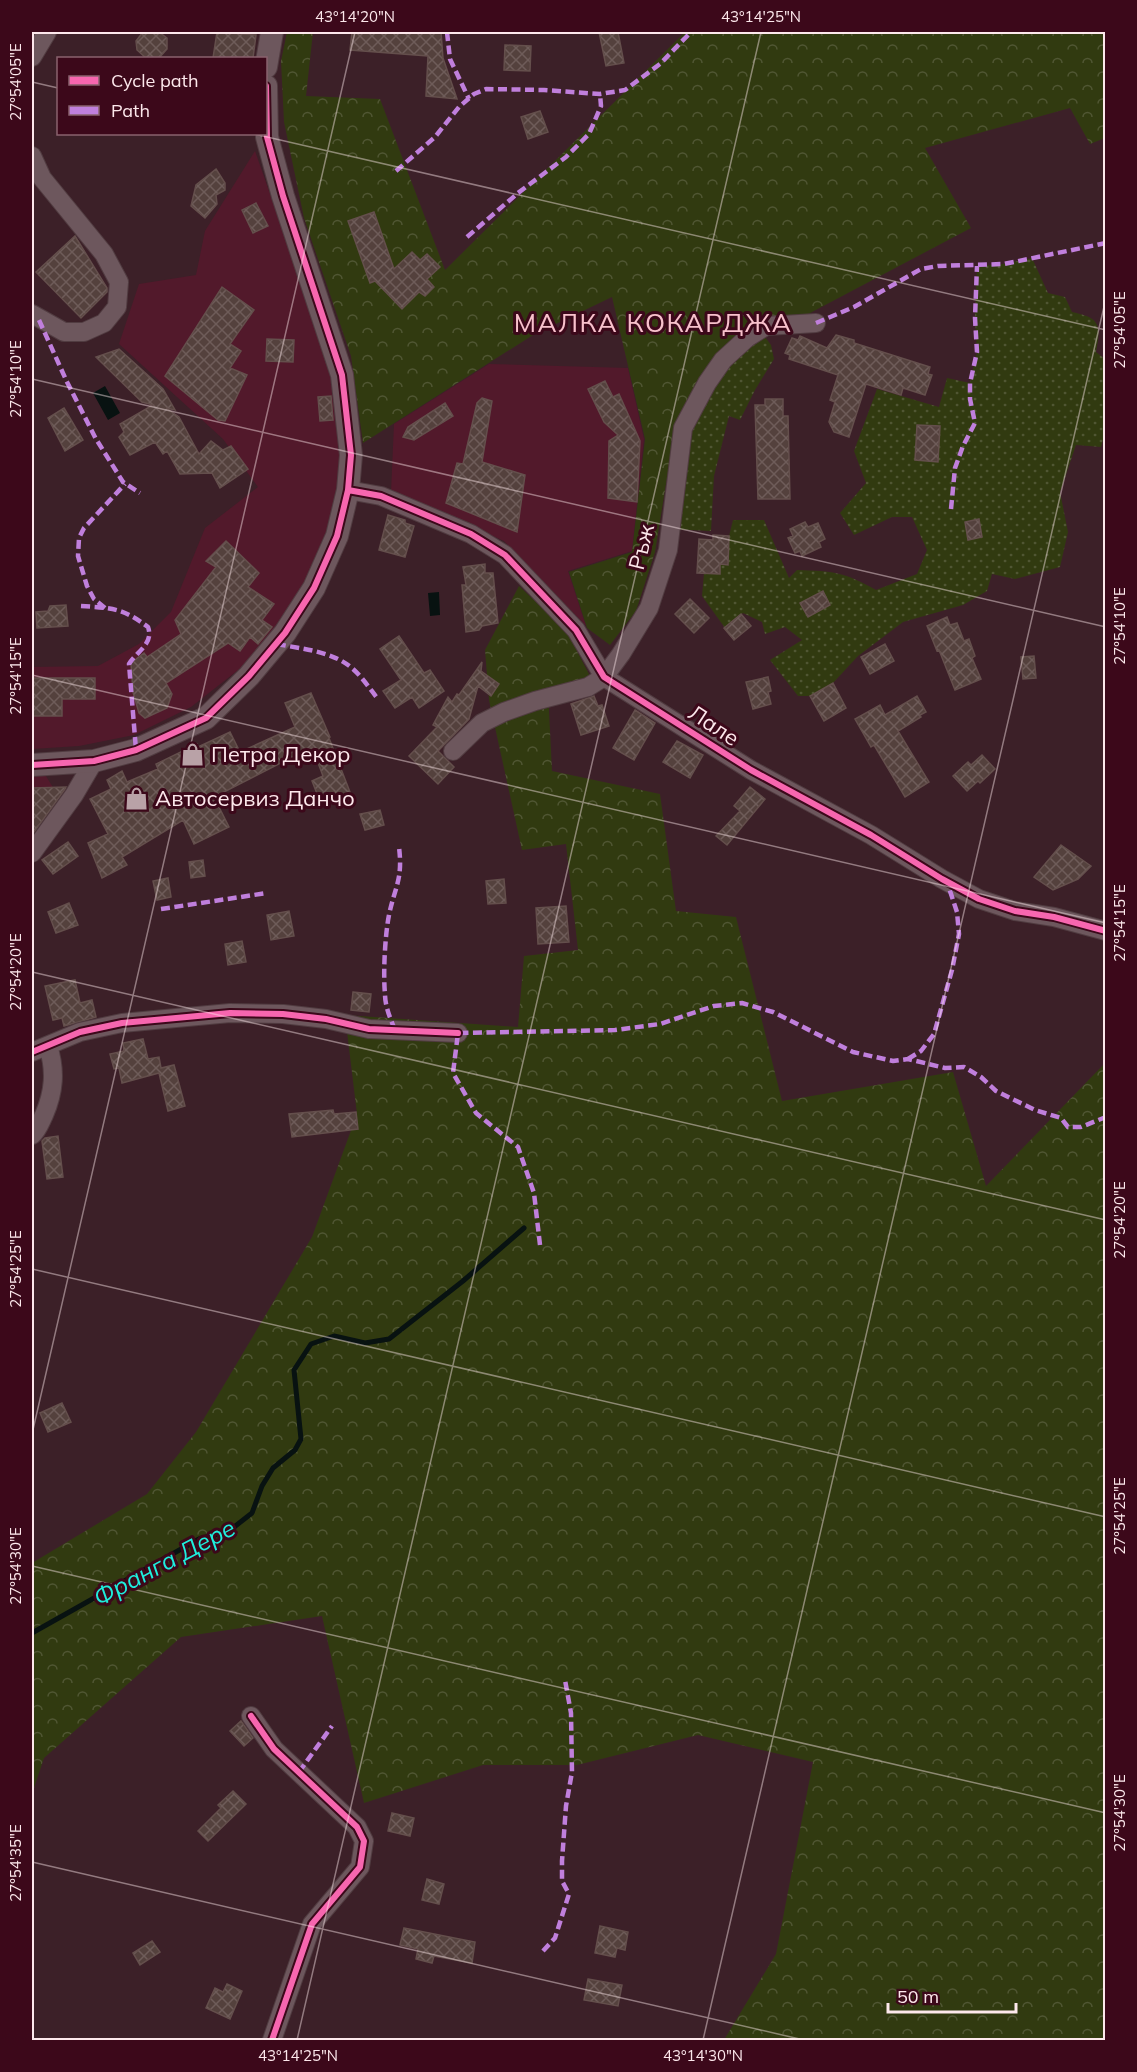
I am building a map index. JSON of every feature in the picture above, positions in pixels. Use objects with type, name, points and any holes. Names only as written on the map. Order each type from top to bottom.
[{"type":"street","points":[[32,57],[47,32]]},
{"type":"street","points":[[267,61],[272,32]]},
{"type":"street","points":[[32,765],[94,761],[136,750],[206,718],[249,676],[285,633],[314,588],[338,536],[348,490],[351,438],[342,375],[283,196],[267,135]]},
{"type":"street","points":[[32,156],[42,178],[104,254],[119,282],[117,307],[104,322],[84,332],[64,332],[32,314]]},
{"type":"street","name":"Ръж","points":[[453,751],[482,723],[504,712],[588,687],[604,677],[649,608],[668,550],[683,428],[707,383],[723,360],[747,338],[766,326],[816,323]]},
{"type":"street","name":"Лале","points":[[348,490],[381,496],[471,534],[505,555],[576,630],[604,677],[751,771],[871,835],[980,899],[1016,911],[1106,931]]},
{"type":"street","points":[[32,852],[74,795],[94,761]]},
{"type":"street","points":[[32,1135],[51,1099],[54,1080],[53,1062],[40,1049],[80,1032],[122,1023],[230,1013],[326,1018],[369,1029],[458,1033]]},
{"type":"street","points":[[251,1716],[274,1749],[357,1827],[364,1841],[360,1867],[312,1924],[272,2040]]},
{"type":"shaded area","points":[[255,151],[313,316],[336,395],[342,453],[337,505],[317,564],[286,614],[242,667],[191,707],[134,735],[79,746],[32,749],[32,667],[98,666],[139,644],[171,612],[205,528],[258,487],[223,439],[119,344],[139,284],[196,275],[205,231]]},
{"type":"shaded area","points":[[489,364],[628,368],[644,439],[632,551],[568,571],[586,626],[504,541],[391,492],[394,424]]},
{"type":"shaded area","points":[[105,386],[120,413],[108,420],[93,393]]},
{"type":"shaded area","points":[[439,592],[440,615],[430,616],[428,593]]},
{"type":"shaded area","points":[[32,772],[44,773],[54,789],[32,821]]},
{"type":"green space","points":[[287,32],[313,32],[306,96],[380,99],[445,270],[685,32],[1105,32],[1105,138],[1090,144],[1070,108],[925,148],[971,228],[795,321],[763,318],[718,353],[675,428],[655,552],[636,611],[610,645],[587,628],[569,572],[632,552],[645,439],[612,297],[533,335],[363,443],[351,356],[304,218],[284,122],[281,61]]},
{"type":"green space","points":[[1032,258],[1048,293],[1065,297],[1072,312],[1089,317],[1097,324],[1096,352],[1105,359],[1105,433],[1101,447],[1076,445],[1060,492],[1068,532],[1060,567],[1015,579],[992,574],[987,591],[963,605],[903,622],[858,656],[833,683],[810,696],[798,696],[770,660],[802,640],[785,627],[765,634],[762,622],[743,613],[725,628],[702,596],[704,573],[719,574],[720,564],[728,564],[729,536],[733,520],[764,520],[789,578],[797,570],[830,572],[855,579],[876,590],[917,574],[927,550],[912,517],[892,517],[854,535],[840,513],[866,483],[854,451],[877,389],[939,407],[947,378],[970,383],[977,352],[975,318],[977,266],[1004,264]]},
{"type":"green space","points":[[760,330],[771,345],[774,359],[740,420],[729,416],[714,476],[711,531],[671,529],[679,471],[707,383]]},
{"type":"green space","points":[[519,586],[566,630],[590,676],[548,690],[552,771],[660,794],[676,911],[736,917],[782,1101],[953,1072],[986,1186],[1105,1063],[1105,2040],[724,2040],[776,1954],[813,1762],[698,1735],[577,1765],[483,1765],[364,1803],[322,1616],[181,1637],[44,1758],[32,1794],[32,1563],[147,1494],[196,1432],[312,1237],[357,1114],[345,1015],[518,1027],[524,956],[578,950],[566,844],[522,850],[489,700],[485,650]]},
{"type":"building","points":[[143,32],[159,32],[167,38],[167,49],[160,57],[145,57],[137,50],[136,41]]},
{"type":"building","points":[[217,32],[256,35],[253,57],[213,57]]},
{"type":"building","points":[[352,32],[441,32],[443,58],[457,99],[426,96],[428,56],[350,50]]},
{"type":"building","points":[[599,32],[618,32],[624,63],[606,66]]},
{"type":"building","points":[[505,45],[531,46],[530,71],[504,70]]},
{"type":"building","points":[[540,111],[548,132],[528,139],[521,117]]},
{"type":"building","points":[[216,169],[225,183],[225,190],[216,195],[217,204],[205,218],[191,206],[196,185]]},
{"type":"building","points":[[256,203],[268,226],[253,233],[242,210]]},
{"type":"building","points":[[374,212],[394,269],[412,252],[420,260],[427,254],[440,267],[427,279],[434,287],[425,296],[419,292],[402,309],[375,281],[370,283],[348,221]]},
{"type":"building","points":[[75,236],[107,288],[107,292],[81,318],[36,272]]},
{"type":"building","points":[[222,287],[254,310],[230,344],[241,351],[230,368],[247,375],[225,421],[218,420],[165,376]]},
{"type":"building","points":[[836,335],[930,367],[928,374],[932,375],[925,395],[903,388],[901,395],[866,384],[849,437],[834,432],[829,422],[835,402],[830,400],[838,375],[789,359],[790,355],[785,353],[792,338],[798,340],[800,336],[827,348]]},
{"type":"building","points":[[267,339],[294,340],[293,362],[266,361]]},
{"type":"building","points":[[119,349],[163,389],[175,410],[166,408],[179,417],[199,454],[211,441],[223,450],[231,446],[248,469],[220,488],[212,473],[180,474],[167,451],[163,454],[155,442],[130,455],[119,437],[124,432],[120,424],[153,405],[142,402],[96,357]]},
{"type":"building","points":[[605,381],[613,397],[619,394],[640,441],[637,502],[608,498],[609,441],[618,435],[604,422],[588,389]]},
{"type":"building","points":[[331,396],[333,420],[320,421],[318,397]]},
{"type":"building","points":[[482,398],[492,401],[482,462],[525,475],[517,532],[446,503],[457,463],[463,464],[477,403]]},
{"type":"building","points":[[765,399],[783,399],[783,416],[788,416],[790,499],[758,499],[755,405],[765,405]]},
{"type":"building","points":[[445,403],[453,416],[414,440],[403,437],[408,427]]},
{"type":"building","points":[[64,408],[83,440],[65,451],[48,418]]},
{"type":"building","points":[[917,425],[940,426],[938,462],[915,460]]},
{"type":"building","points":[[388,515],[405,520],[405,523],[414,526],[405,557],[379,550]]},
{"type":"building","points":[[979,519],[982,537],[968,540],[965,522]]},
{"type":"building","points":[[805,522],[808,527],[818,523],[825,539],[819,542],[821,547],[802,556],[800,551],[795,553],[788,538],[793,536],[790,529]]},
{"type":"building","points":[[713,535],[729,536],[728,565],[720,564],[720,574],[697,573],[699,539],[713,540]]},
{"type":"building","points":[[226,541],[259,573],[248,587],[274,604],[262,620],[272,627],[258,644],[250,637],[240,651],[228,643],[166,683],[172,694],[167,708],[145,718],[139,713],[133,692],[131,663],[144,653],[147,657],[181,634],[175,620],[216,567],[206,561]]},
{"type":"building","points":[[485,564],[485,573],[493,573],[498,623],[466,632],[462,585],[466,585],[463,567]]},
{"type":"building","points":[[823,591],[830,605],[808,617],[800,603]]},
{"type":"building","points":[[690,599],[709,618],[694,633],[675,614]]},
{"type":"building","points":[[66,605],[68,626],[37,628],[36,612],[48,611],[50,606]]},
{"type":"building","points":[[741,614],[751,626],[734,640],[724,628]]},
{"type":"building","points":[[947,617],[950,625],[957,623],[964,641],[969,639],[975,656],[972,658],[981,679],[955,690],[927,626]]},
{"type":"building","points":[[399,636],[424,673],[430,670],[444,691],[419,708],[412,697],[395,708],[383,691],[401,680],[380,649]]},
{"type":"building","points":[[885,644],[894,661],[870,674],[861,657]]},
{"type":"building","points":[[1034,656],[1036,678],[1023,679],[1021,657]]},
{"type":"building","points":[[482,662],[481,671],[499,684],[491,696],[478,686],[469,719],[438,751],[454,767],[438,784],[409,756],[437,727],[433,725],[448,697],[452,702],[457,694],[459,695]]},
{"type":"building","points":[[768,677],[771,704],[753,709],[746,682]]},
{"type":"building","points":[[32,678],[95,678],[95,699],[62,699],[62,716],[32,716]]},
{"type":"building","points":[[833,683],[846,708],[824,721],[810,696]]},
{"type":"building","points":[[311,693],[350,792],[321,804],[312,781],[323,776],[312,747],[214,797],[229,827],[194,844],[183,820],[122,857],[127,865],[102,878],[88,843],[108,834],[90,799],[111,789],[107,780],[122,771],[127,782],[158,769],[156,764],[197,744],[198,747],[230,732],[240,752],[295,727],[285,703]]},
{"type":"building","points":[[594,696],[598,706],[602,705],[609,726],[581,735],[571,704]]},
{"type":"building","points":[[917,696],[926,712],[898,731],[929,782],[905,797],[874,745],[871,747],[855,719],[880,705],[885,715]]},
{"type":"building","points":[[635,710],[655,723],[634,760],[613,748]]},
{"type":"building","points":[[677,741],[703,755],[690,778],[663,762]]},
{"type":"building","points":[[982,755],[995,769],[967,791],[953,776],[968,762],[971,765]]},
{"type":"building","points":[[66,787],[65,789],[32,835],[32,788]]},
{"type":"building","points":[[750,787],[765,799],[727,845],[716,836],[740,811],[734,806]]},
{"type":"building","points":[[380,810],[384,825],[365,830],[360,814]]},
{"type":"building","points":[[68,842],[78,856],[53,874],[42,860]]},
{"type":"building","points":[[1061,845],[1091,866],[1078,879],[1053,890],[1034,877]]},
{"type":"building","points":[[203,860],[205,876],[191,878],[189,862]]},
{"type":"building","points":[[168,878],[171,897],[157,900],[153,881]]},
{"type":"building","points":[[504,879],[506,903],[488,904],[486,881]]},
{"type":"building","points":[[69,903],[78,925],[56,933],[48,912]]},
{"type":"building","points":[[566,906],[569,942],[538,944],[536,908]]},
{"type":"building","points":[[289,911],[294,936],[271,940],[267,915]]},
{"type":"building","points":[[242,941],[246,962],[228,965],[225,944]]},
{"type":"building","points":[[75,980],[80,1003],[92,1000],[96,1017],[64,1026],[62,1018],[53,1020],[45,986]]},
{"type":"building","points":[[353,992],[371,994],[369,1012],[351,1010]]},
{"type":"building","points":[[143,1039],[148,1059],[159,1057],[161,1068],[174,1065],[185,1106],[168,1111],[159,1073],[122,1083],[119,1068],[114,1069],[110,1054],[124,1051],[123,1043]]},
{"type":"building","points":[[333,1110],[334,1114],[356,1112],[358,1129],[292,1137],[289,1114]]},
{"type":"building","points":[[58,1136],[63,1177],[47,1179],[42,1141],[45,1138]]},
{"type":"building","points":[[62,1403],[71,1422],[48,1432],[40,1413]]},
{"type":"building","points":[[241,1721],[253,1738],[244,1746],[230,1731]]},
{"type":"building","points":[[233,1791],[246,1804],[208,1841],[198,1831],[221,1808],[218,1805]]},
{"type":"building","points":[[392,1813],[414,1818],[410,1836],[388,1831]]},
{"type":"building","points":[[427,1879],[444,1884],[439,1904],[422,1900]]},
{"type":"building","points":[[600,1926],[628,1932],[625,1950],[617,1948],[615,1957],[595,1953]]},
{"type":"building","points":[[404,1928],[475,1942],[472,1963],[434,1956],[432,1963],[416,1959],[418,1949],[400,1945]]},
{"type":"building","points":[[152,1941],[160,1952],[140,1965],[133,1953]]},
{"type":"building","points":[[588,1979],[622,1985],[618,2006],[584,2000]]},
{"type":"building","points":[[227,1984],[242,1991],[230,2019],[206,2008],[215,1988],[223,1992]]},
{"type":"waterway","name":"Франга Дере","points":[[32,1633],[199,1539],[229,1531],[252,1513],[262,1486],[273,1468],[295,1450],[301,1439],[294,1370],[311,1344],[334,1336],[365,1343],[389,1339],[463,1281],[524,1228]]},
{"type":"marked path","points":[[447,32],[450,59],[469,99]]},
{"type":"marked path","points":[[396,171],[435,137],[459,107],[474,94],[486,89],[600,94],[625,90],[660,64],[691,32]]},
{"type":"marked path","points":[[467,237],[518,193],[566,157],[589,134],[601,106],[600,94]]},
{"type":"marked path","points":[[816,323],[854,307],[921,269],[938,266],[1004,264],[1106,243]]},
{"type":"marked path","points":[[951,509],[955,468],[975,423],[970,399],[970,383],[977,352],[975,318],[977,266]]},
{"type":"marked path","points":[[39,320],[96,439],[123,482],[140,493]]},
{"type":"marked path","points":[[105,608],[94,599],[87,586],[78,556],[79,538],[84,528],[125,484]]},
{"type":"marked path","points":[[81,606],[117,610],[148,627],[147,643],[129,664],[136,750]]},
{"type":"marked path","points":[[277,644],[327,654],[336,658],[353,669],[378,699]]},
{"type":"marked path","points":[[395,1030],[386,1003],[384,965],[388,923],[399,875],[399,847]]},
{"type":"marked path","points":[[908,1059],[921,1051],[934,1034],[952,970],[959,934],[957,912],[947,882]]},
{"type":"marked path","points":[[161,909],[267,893]]},
{"type":"marked path","points":[[540,1245],[534,1193],[518,1147],[476,1113],[453,1073],[458,1033],[615,1030],[660,1024],[714,1006],[742,1003],[773,1012],[853,1052],[893,1061],[908,1059],[945,1068],[964,1067],[981,1077],[996,1091],[1035,1110],[1061,1118],[1068,1127],[1081,1127],[1106,1117]]},
{"type":"marked path","points":[[543,1951],[555,1938],[569,1894],[562,1881],[566,1806],[572,1772],[571,1713],[565,1680]]},
{"type":"marked path","points":[[299,1772],[332,1726]]},
{"type":"cycle path","points":[[32,765],[94,761],[136,750],[206,718],[249,676],[285,633],[314,588],[337,536],[348,490],[351,455],[342,375],[283,196],[267,135]]},
{"type":"cycle path","points":[[348,490],[381,496],[471,534],[505,555],[576,630],[604,677],[751,770],[871,835],[979,899],[1015,911],[1054,917],[1106,931]]},
{"type":"cycle path","points":[[32,1052],[80,1032],[122,1023],[230,1013],[283,1014],[326,1019],[369,1029],[458,1033]]},
{"type":"cycle path","points":[[251,1716],[274,1749],[357,1827],[364,1841],[360,1867],[312,1924],[272,2040]]},
{"type":"place","name":"Петра Декор","points":[[193,754]]},
{"type":"place","name":"Автосервиз Данчо","points":[[137,798]]},
{"type":"district","name":"МАЛКА КОКАРДЖА","points":[[653,322]]}]
